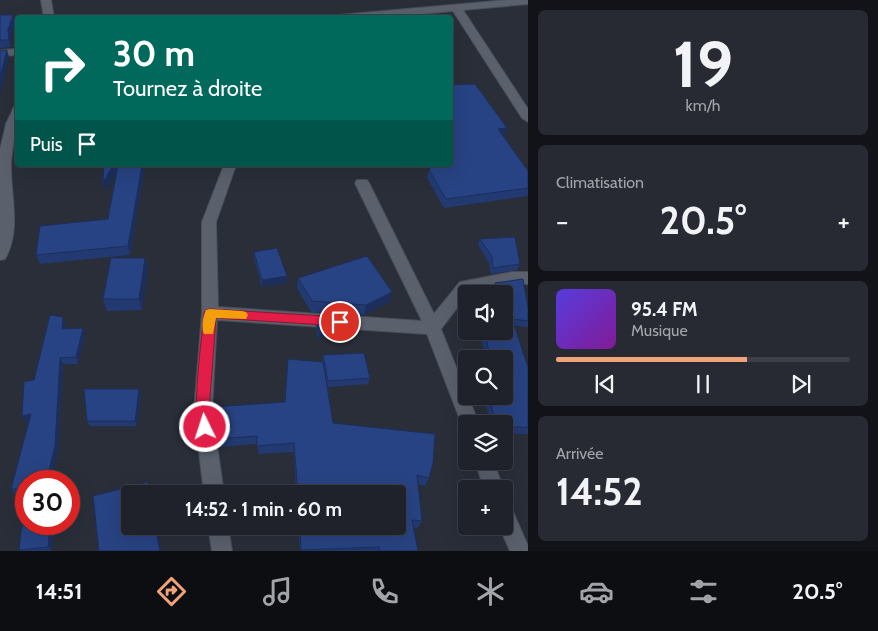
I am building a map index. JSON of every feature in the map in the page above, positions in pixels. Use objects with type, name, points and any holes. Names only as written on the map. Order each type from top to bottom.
[{"type":"street","points":[[46,0],[48,15]]},
{"type":"street","points":[[371,15],[528,1]]},
{"type":"street","points":[[456,7],[528,118]]},
{"type":"street","points":[[0,53],[15,52]]},
{"type":"street","points":[[0,255],[4,246],[9,211],[4,172],[10,128],[15,116]]},
{"type":"street","points":[[213,485],[203,410],[210,313],[209,222],[229,167]]},
{"type":"street","points":[[362,183],[434,328],[467,415]]},
{"type":"street","points":[[434,328],[465,286],[512,278],[528,278]]},
{"type":"street","points":[[210,313],[434,328]]},
{"type":"street","points":[[219,535],[222,551]]},
{"type":"street","points":[[513,535],[520,551]]},
{"type":"building","points":[[0,15],[13,15],[8,30],[9,40],[0,40]]},
{"type":"building","points":[[0,50],[7,50],[0,77]]},
{"type":"building","points":[[475,84],[507,128],[498,129],[528,171],[528,188],[446,199],[429,170],[430,167],[453,167],[453,85]]},
{"type":"building","points":[[104,167],[112,167],[103,183]]},
{"type":"building","points":[[118,167],[142,167],[128,246],[36,255],[40,226],[108,219]]},
{"type":"building","points":[[515,237],[520,264],[493,268],[492,257],[480,239]]},
{"type":"building","points":[[277,248],[287,276],[262,280],[254,252]]},
{"type":"building","points":[[367,256],[392,292],[366,305],[312,301],[298,278]]},
{"type":"building","points":[[111,258],[145,258],[139,299],[103,299]]},
{"type":"building","points":[[523,279],[528,308],[528,321],[513,319],[513,285],[495,285],[495,283]]},
{"type":"building","points":[[50,315],[63,317],[62,329],[83,328],[76,357],[60,358],[55,446],[49,470],[16,470],[31,414],[22,416],[24,382],[34,380]]},
{"type":"building","points":[[317,322],[336,324],[319,333]]},
{"type":"building","points":[[513,327],[515,327],[528,368],[528,427],[513,427],[513,415],[494,415],[491,405],[513,405],[513,350],[489,350],[486,340],[513,340]]},
{"type":"building","points":[[364,353],[370,378],[328,381],[323,355]]},
{"type":"building","points":[[288,359],[323,362],[333,423],[435,434],[433,463],[429,478],[417,475],[422,521],[412,520],[418,551],[380,551],[379,547],[301,550],[300,535],[406,535],[406,485],[297,485],[294,443],[257,446],[257,436],[218,439],[214,407],[285,402]]},
{"type":"building","points":[[84,389],[139,389],[135,421],[87,421]]},
{"type":"building","points":[[15,474],[15,489],[11,489]]},
{"type":"building","points":[[148,482],[148,485],[136,485]]},
{"type":"building","points":[[121,489],[121,535],[157,535],[160,551],[99,551],[93,496]]},
{"type":"building","points":[[21,535],[49,535],[48,547],[19,550]]},
{"type":"slow traffic","points":[[209,331],[210,313],[242,315]]},
{"type":"route","points":[[205,427],[203,410],[210,313],[340,322]]}]
